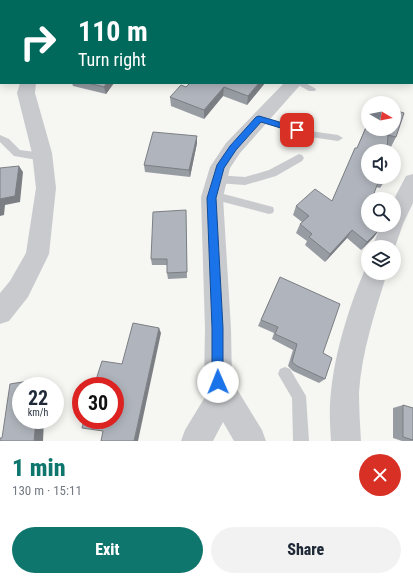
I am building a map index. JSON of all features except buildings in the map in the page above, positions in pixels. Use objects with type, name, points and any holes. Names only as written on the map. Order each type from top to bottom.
[{"type":"street","points":[[2,315],[19,289],[37,254],[46,188],[43,157],[26,93],[28,84]]},
{"type":"street","points":[[251,441],[223,394],[218,382],[218,328],[212,227],[214,187],[220,167],[233,148],[259,119],[303,86]]},
{"type":"street","points":[[401,205],[413,182]]},
{"type":"street","points":[[346,441],[344,418],[347,377],[351,353],[373,280]]},
{"type":"street","points":[[196,441],[223,394]]},
{"type":"lane","points":[[259,119],[310,134],[338,138]]},
{"type":"lane","points":[[0,138],[6,141],[17,153],[43,157]]},
{"type":"lane","points":[[214,187],[245,181],[272,172],[299,158]]},
{"type":"lane","points":[[214,187],[269,210]]},
{"type":"lane","points":[[285,374],[299,396],[301,441]]},
{"type":"route","points":[[218,382],[218,328],[212,227],[212,198],[215,181],[220,167],[233,148],[259,119],[297,130]]}]
